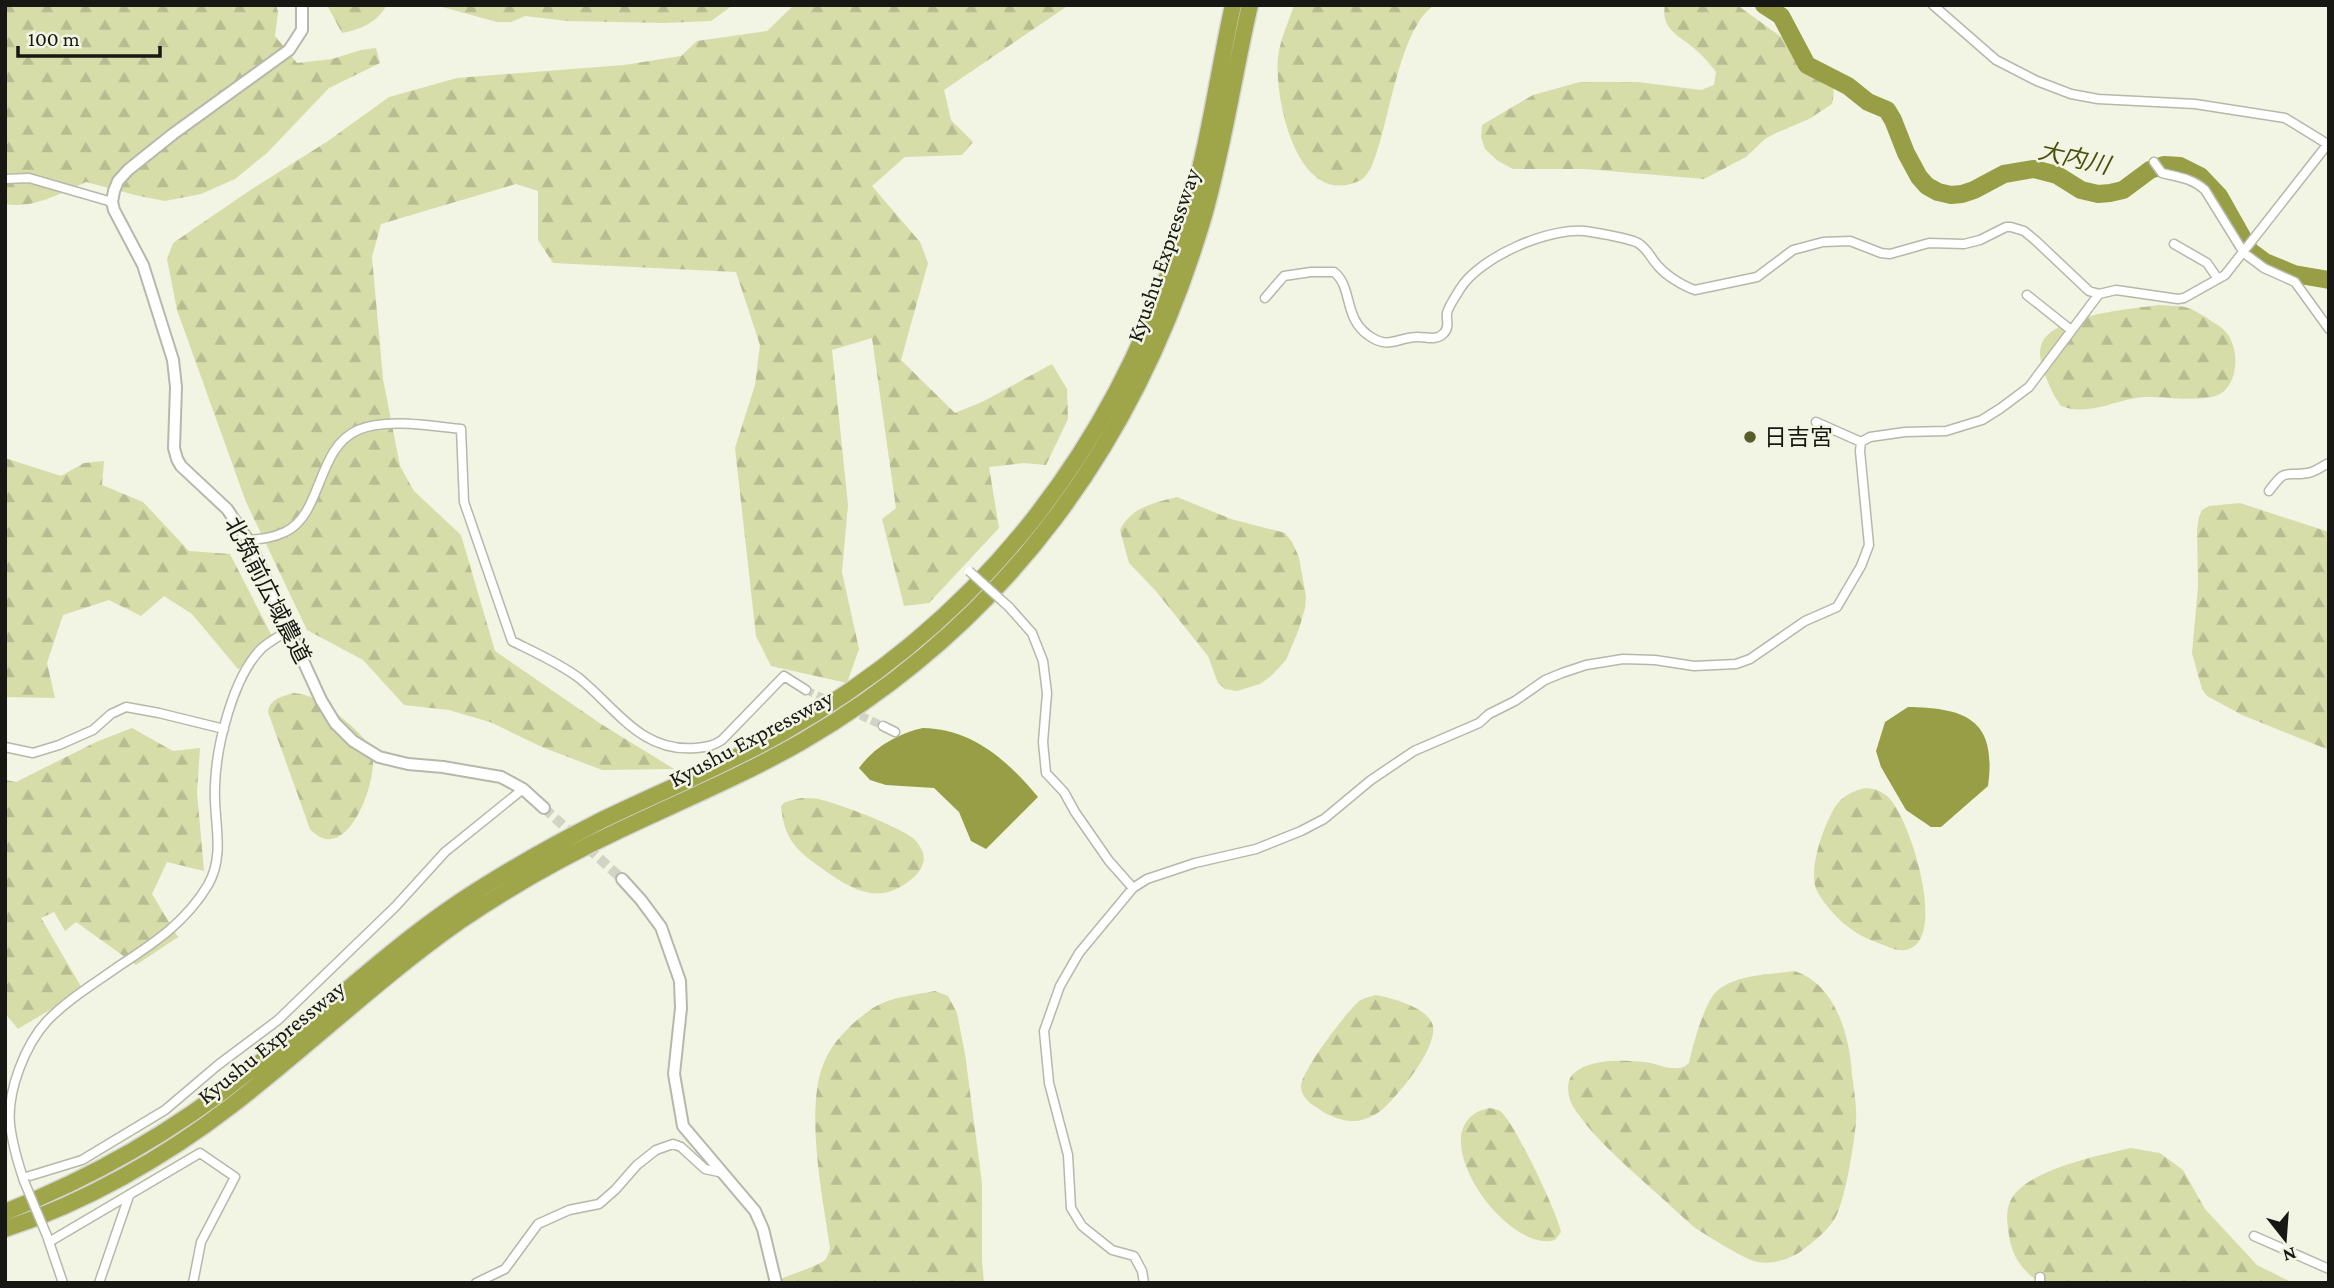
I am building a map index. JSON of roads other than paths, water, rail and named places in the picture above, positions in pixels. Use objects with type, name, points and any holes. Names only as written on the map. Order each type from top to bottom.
[{"type":"highway","name":"Kyushu Expressway","points":[[5,1212],[81,1180],[160,1135],[251,1070],[413,935],[480,888],[563,840],[749,752],[825,708],[899,655],[967,596],[1063,481],[1125,377],[1159,299],[1190,209],[1233,5]]},
{"type":"highway","name":"Kyushu Expressway","points":[[5,1229],[89,1194],[158,1156],[229,1108],[424,947],[495,897],[573,853],[701,793],[836,721],[905,672],[982,604],[1076,491],[1138,389],[1161,339],[1191,256],[1215,174],[1250,5]]},
{"type":"street","points":[[5,178],[29,178],[112,202],[118,180],[128,170],[289,50],[302,30],[302,5]]},
{"type":"street","points":[[1265,298],[1283,276],[1334,272],[1343,285],[1350,313],[1356,323],[1373,338],[1394,343],[1417,336],[1434,338],[1444,334],[1450,307],[1468,278],[1522,244],[1559,232],[1591,232],[1638,243],[1658,267],[1695,289],[1757,277],[1793,250],[1823,242],[1850,241],[1890,254],[1928,243],[1964,244],[1980,240],[2006,227],[2024,231],[2089,292],[2099,294],[2116,290],[2178,299],[2225,275],[2328,145],[2285,118],[2195,104],[2098,99],[2071,94],[2037,81],[1996,60],[1933,5]]},
{"type":"street","points":[[2154,162],[2162,173],[2180,176],[2197,183],[2205,190],[2244,253],[2264,268],[2295,282],[2329,329]]},
{"type":"street","name":"北筑前広域農道","points":[[112,202],[117,219],[143,265],[173,360],[176,387],[174,448],[177,459],[181,466],[227,509],[248,540],[321,700],[335,723],[353,741],[379,757],[501,778],[523,789],[544,808]]},
{"type":"street","points":[[2174,244],[2207,263],[2218,279]]},
{"type":"street","points":[[1861,442],[1870,437],[1905,432],[1946,431],[1982,419],[2029,387],[2099,294]]},
{"type":"street","points":[[2027,295],[2071,330]]},
{"type":"street","points":[[1816,422],[1861,442]]},
{"type":"street","points":[[248,540],[287,532],[303,516],[329,461],[343,439],[359,429],[377,425],[420,424],[460,429],[464,502],[512,641],[579,678],[620,719],[642,735],[680,749],[713,746],[722,740],[784,676],[806,690]]},
{"type":"street","points":[[1144,1283],[1142,1271],[1134,1256],[1112,1250],[1082,1226],[1071,1208],[1068,1155],[1049,1083],[1044,1031],[1060,986],[1079,953],[1133,888],[1147,878],[1195,863],[1256,849],[1301,831],[1324,818],[1371,780],[1414,751],[1479,723],[1489,714],[1553,677],[1586,665],[1623,659],[1655,660],[1694,666],[1736,664],[1750,659],[1805,621],[1837,607],[1861,566],[1869,545],[1861,442]]},
{"type":"street","points":[[2269,491],[2281,475],[2288,472],[2310,473],[2329,463]]},
{"type":"street","points":[[969,571],[1009,607],[1032,633],[1043,661],[1047,693],[1043,742],[1046,773],[1064,792],[1109,861],[1133,888]]},
{"type":"street","points":[[63,1283],[24,1179],[10,1124],[16,1080],[34,1039],[47,1021],[176,926],[208,885],[218,860],[215,786],[224,729],[242,677],[261,649],[288,630]]},
{"type":"street","points":[[5,747],[33,753],[59,745],[93,730],[111,714],[126,707],[224,729]]},
{"type":"street","points":[[883,726],[895,732]]},
{"type":"street","points":[[24,1179],[82,1160],[165,1110],[278,1020],[395,907],[445,852],[523,789]]},
{"type":"street","points":[[622,879],[661,927],[680,981],[681,1008],[674,1074],[680,1116],[689,1135],[755,1211],[763,1229],[776,1283]]},
{"type":"street","points":[[476,1283],[505,1269],[538,1224],[569,1210],[599,1204],[637,1165],[656,1150],[673,1144],[681,1147],[705,1169],[723,1173]]},
{"type":"street","points":[[48,1239],[129,1196],[200,1153],[235,1177],[201,1242],[193,1283]]},
{"type":"street","points":[[99,1283],[129,1196]]},
{"type":"street","points":[[2254,1236],[2329,1269]]},
{"type":"waterway","name":"大内川","points":[[1764,5],[1781,16],[1807,65],[1848,86],[1868,102],[1887,110],[1919,177],[1927,186],[1938,192],[1962,194],[2004,174],[2034,169],[2057,175],[2081,190],[2098,194],[2110,193],[2123,190],[2150,170],[2164,165],[2180,166],[2200,176],[2219,196],[2250,251],[2265,262],[2294,274],[2329,280]]},
{"type":"tunnel","points":[[806,690],[883,726]]},
{"type":"tunnel","points":[[544,808],[622,879]]},
{"type":"place","name":"日吉宮","points":[[1750,437]]}]
